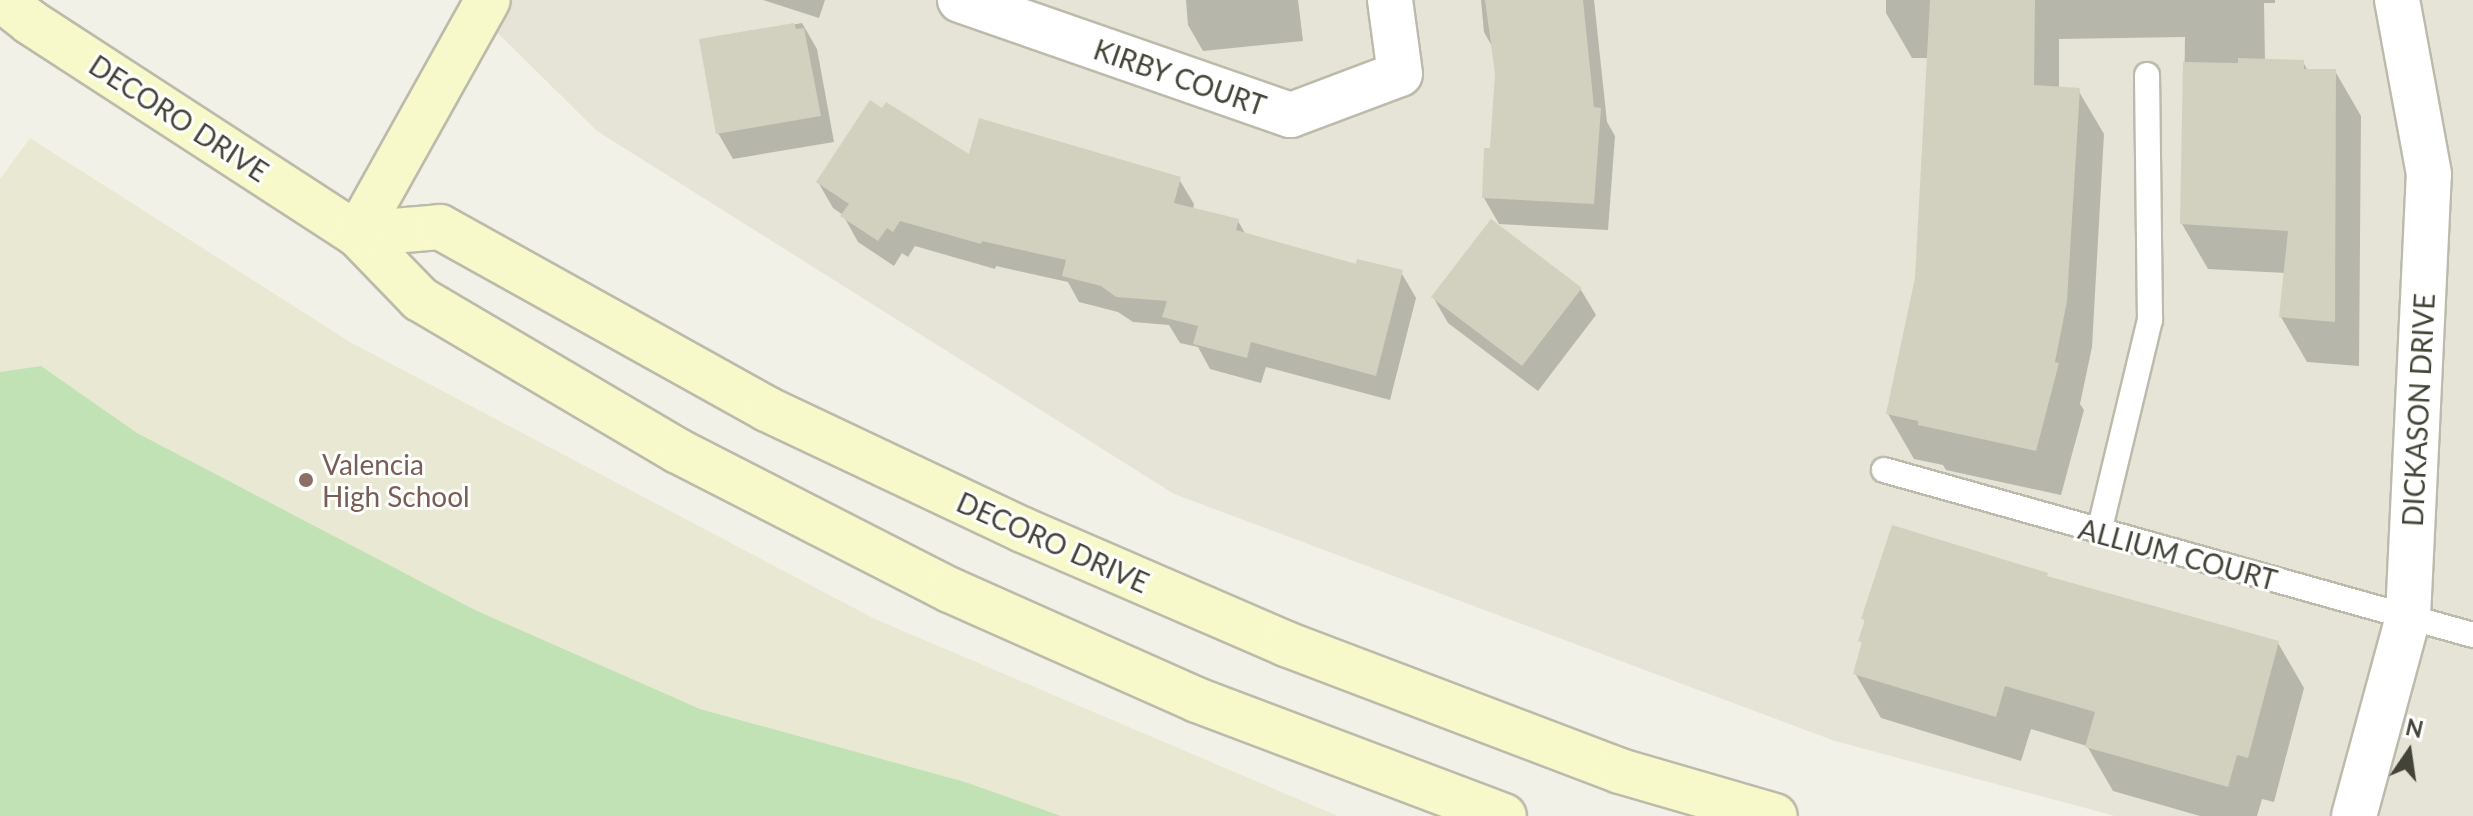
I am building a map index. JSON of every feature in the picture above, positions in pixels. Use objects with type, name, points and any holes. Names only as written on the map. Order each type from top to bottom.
[{"type":"main road","name":"DECORO DRIVE","points":[[2,0],[30,22],[357,234],[420,299],[678,451],[936,583],[1197,700],[1504,816]]},
{"type":"main road","points":[[357,234],[488,0]]},
{"type":"main road","name":"DECORO DRIVE","points":[[357,234],[440,227],[767,409],[1023,530],[1286,644],[1620,771],[1775,816]]},
{"type":"street","name":"KIRBY COURT","points":[[960,0],[1291,115],[1400,74],[1390,0]]},
{"type":"street","name":"DICKASON DRIVE","points":[[2354,816],[2408,617],[2429,174],[2397,0]]},
{"type":"lane","points":[[2099,532],[2150,320],[2147,75]]},
{"type":"lane","name":"ALLIUM COURT","points":[[1884,470],[2473,635]]},
{"type":"shaded area","points":[[464,0],[2473,0],[2473,816],[2115,816],[1835,741],[1174,494],[597,131]]},
{"type":"shaded area","name":"Valencia High School","points":[[30,138],[350,342],[875,619],[1338,816],[0,816],[0,179]]},
{"type":"green space","points":[[41,366],[137,433],[475,610],[700,709],[965,782],[1061,816],[0,816],[0,372]]},
{"type":"building","points":[[1485,0],[1583,0],[1594,107],[1601,108],[1594,204],[1482,198],[1484,148],[1490,148],[1495,74]]},
{"type":"building","points":[[1930,0],[2035,0],[2034,85],[2080,88],[2067,301],[2055,362],[2059,363],[2036,451],[1918,425],[1918,421],[1886,414],[1915,278]]},
{"type":"building","points":[[794,23],[796,29],[804,28],[821,116],[716,134],[699,39]]},
{"type":"building","points":[[2238,58],[2304,60],[2304,69],[2336,69],[2335,322],[2279,317],[2288,231],[2180,224],[2183,62],[2238,63]]},
{"type":"building","points":[[870,100],[882,108],[886,102],[969,154],[979,118],[1181,177],[1174,203],[1239,219],[1236,230],[1356,264],[1357,259],[1403,270],[1376,376],[1251,342],[1247,358],[1193,344],[1198,326],[1162,317],[1167,301],[1116,297],[1101,286],[1062,276],[1066,260],[982,241],[981,244],[900,221],[893,232],[887,228],[878,241],[840,216],[849,204],[816,182]]},
{"type":"building","points":[[1491,219],[1582,288],[1522,366],[1431,297]]},
{"type":"building","points":[[1892,525],[2048,573],[2047,576],[2279,641],[2248,758],[2237,755],[2228,787],[2085,747],[2095,712],[2005,686],[1996,717],[1853,674],[1862,642],[1858,641],[1865,620],[1861,619]]},
{"type":"place","name":"Valencia High School","points":[[306,480]]}]
